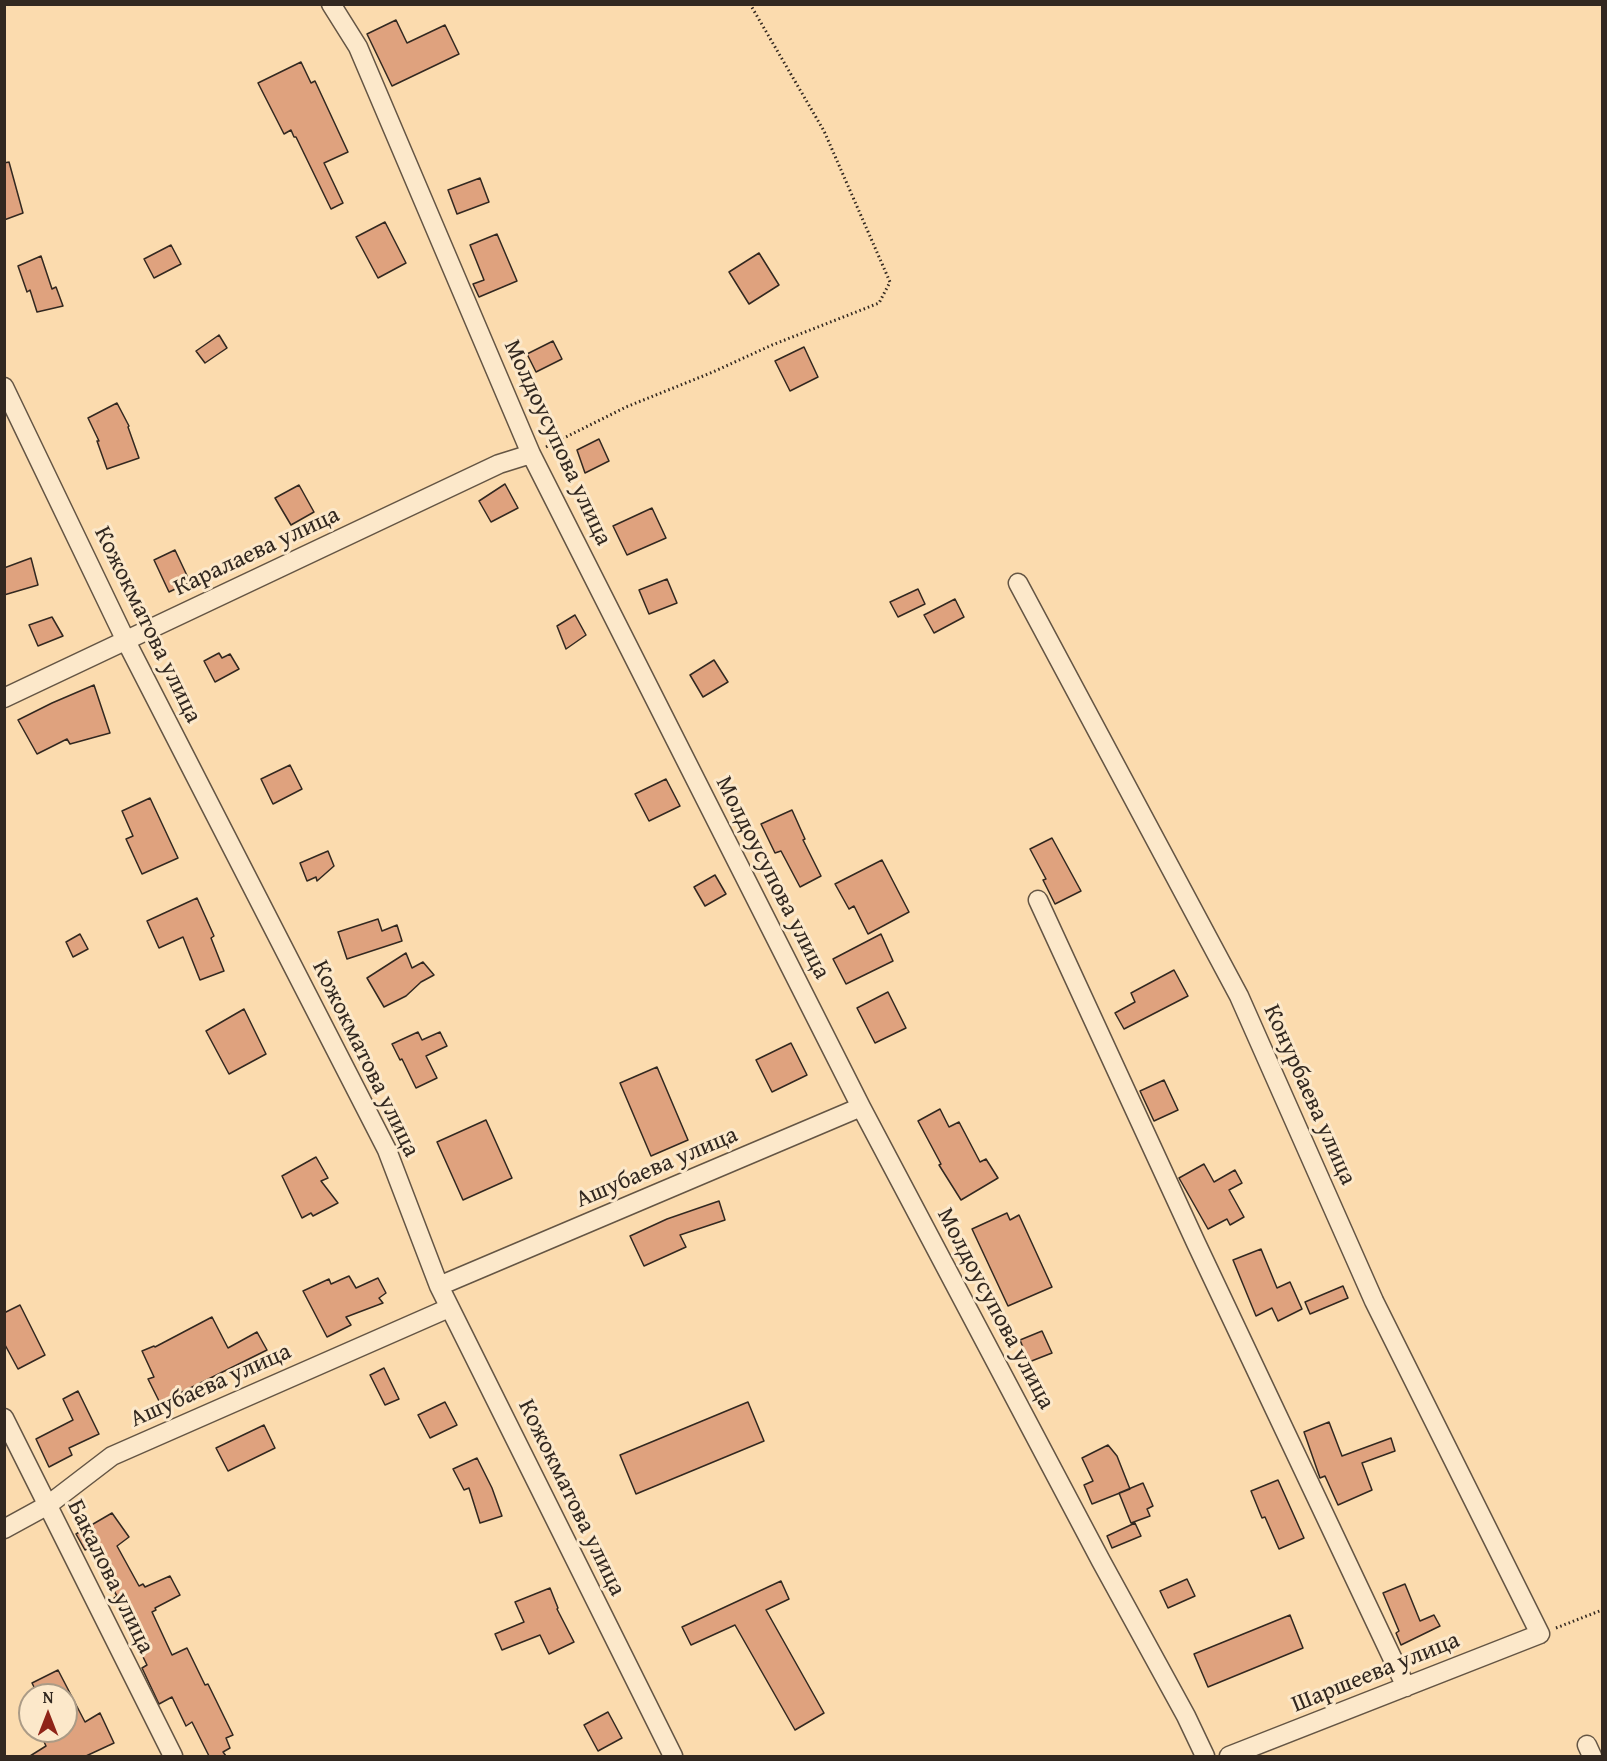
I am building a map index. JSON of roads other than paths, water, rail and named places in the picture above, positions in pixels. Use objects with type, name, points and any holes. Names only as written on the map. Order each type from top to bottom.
[{"type":"street","name":"Молдоусупова улица","points":[[331,4],[358,47],[531,454],[861,1107],[1101,1562],[1186,1716],[1205,1756]]},
{"type":"street","name":"Кожокматова улица","points":[[4,387],[126,640],[387,1150],[449,1308],[673,1756]]},
{"type":"street","name":"Каралаева улица","points":[[4,698],[499,464],[531,454]]},
{"type":"street","name":"Конурбаева улица","points":[[1018,583],[1239,996],[1374,1301],[1540,1634]]},
{"type":"street","points":[[1038,900],[1196,1243],[1406,1687]]},
{"type":"street","name":"Ашубаева улица","points":[[439,1286],[861,1107]]},
{"type":"street","name":"Ашубаева улица","points":[[4,1529],[48,1505],[112,1456],[449,1308]]},
{"type":"street","name":"Бакалова улица","points":[[4,1418],[173,1756]]},
{"type":"street","name":"Шаршеева улица","points":[[1229,1756],[1540,1634]]}]
